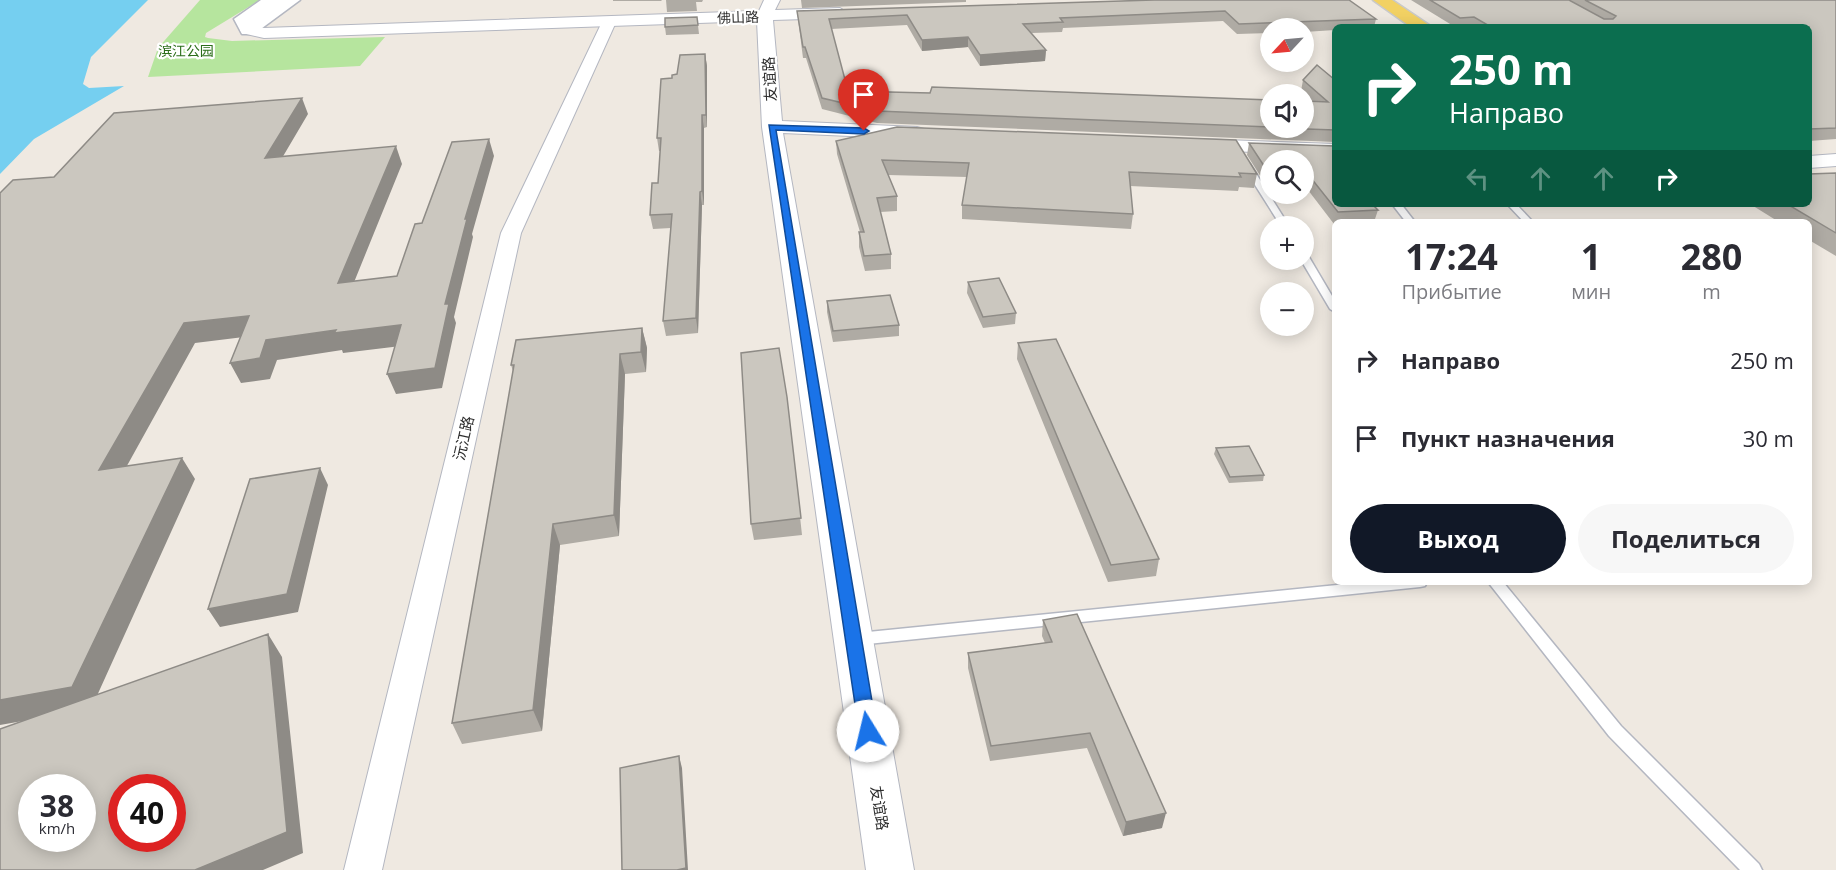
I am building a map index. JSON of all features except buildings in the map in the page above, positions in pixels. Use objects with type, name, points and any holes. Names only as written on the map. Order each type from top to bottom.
[{"type":"main road","points":[[272,0],[242,19],[248,30],[292,0]]},
{"type":"main road","points":[[1374,3],[1397,24]]},
{"type":"main road","points":[[1374,3],[1417,24]]},
{"type":"street","name":"佛山路","points":[[248,30],[264,33],[609,22],[768,8],[860,13]]},
{"type":"street","name":"友谊路","points":[[768,8],[772,127],[890,870]]},
{"type":"street","name":"沅江路","points":[[363,870],[511,233],[609,22]]},
{"type":"street","points":[[772,127],[938,134]]},
{"type":"street","points":[[1176,144],[1332,150]]},
{"type":"street","points":[[1812,162],[1836,160]]},
{"type":"lane","points":[[1235,147],[1279,216]]},
{"type":"lane","points":[[1398,207],[1408,219]]},
{"type":"lane","points":[[1514,207],[1526,219]]},
{"type":"lane","points":[[1312,270],[1332,304]]},
{"type":"lane","points":[[853,639],[1390,585]]},
{"type":"lane","points":[[1497,585],[1615,731],[1753,870]]},
{"type":"green space","name":"滨江公园","points":[[200,0],[260,0],[206,33],[205,37],[208,38],[232,41],[385,37],[360,66],[148,77],[158,48]]},
{"type":"water","points":[[0,0],[148,0],[91,57],[83,84],[89,88],[124,86],[34,139],[0,174]]},
{"type":"route","points":[[864,131],[772,127],[868,731]]}]
